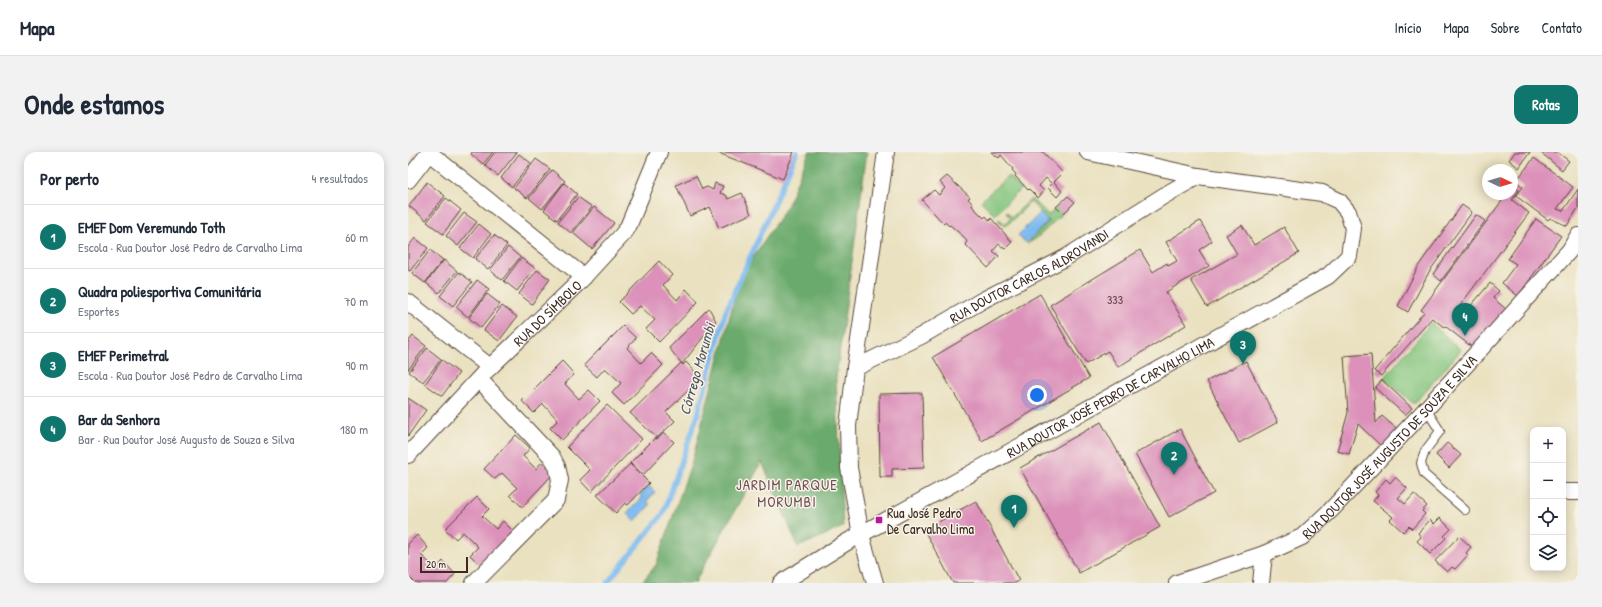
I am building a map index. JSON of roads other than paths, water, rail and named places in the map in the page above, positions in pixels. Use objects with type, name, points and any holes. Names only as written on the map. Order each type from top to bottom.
[{"type":"street","points":[[408,180],[428,152],[584,277]]},
{"type":"street","name":"RUA DO SÍMBOLO","points":[[408,455],[484,373],[584,277],[628,227],[659,152]]},
{"type":"street","points":[[875,583],[861,535],[849,468],[848,426],[886,152]]},
{"type":"street","name":"RUA DOUTOR JOSÉ PEDRO DE CARVALHO LIMA","points":[[781,583],[861,535],[1225,331],[1328,276],[1349,256],[1353,228],[1348,212],[1339,201],[1322,193],[1198,176],[1088,152]]},
{"type":"street","name":"RUA DOUTOR CARLOS ALDROVANDI","points":[[855,368],[921,336],[983,300],[1065,258],[1165,194],[1198,176]]},
{"type":"street","name":"RUA DOUTOR JOSÉ AUGUSTO DE SOUZA E SILVA","points":[[1177,583],[1264,554],[1302,537],[1331,510],[1426,409],[1570,250],[1578,236]]},
{"type":"street","points":[[408,302],[484,373],[552,457],[559,473],[560,486],[556,500],[474,583]]},
{"type":"street","points":[[1566,492],[1578,492]]},
{"type":"street","points":[[1261,583],[1264,554]]},
{"type":"lane","points":[[1426,409],[1440,431],[1425,451],[1421,463],[1424,474],[1465,510]]},
{"type":"water","points":[[1040,213],[1048,221],[1026,243],[1018,235]]},
{"type":"water","points":[[649,486],[655,492],[647,501],[650,505],[635,521],[627,513],[642,498],[640,495]]},
{"type":"waterway","name":"Córrego Morumbi","points":[[607,583],[663,514],[698,414],[726,311],[797,152]]},
{"type":"place","name":"Bar da Senhora","points":[[1465,336]]},
{"type":"place","name":"EMEF Perimetral","points":[[1243,364]]},
{"type":"place","name":"Quadra poliesportiva Comunitária","points":[[1174,475]]},
{"type":"place","name":"Rua José Pedro De Carvalho Lima","points":[[879,520]]},
{"type":"place","name":"EMEF Dom Veremundo Toth","points":[[1014,528]]},
{"type":"district","name":"JARDIM PARQUE MORUMBI","points":[[787,492]]}]
